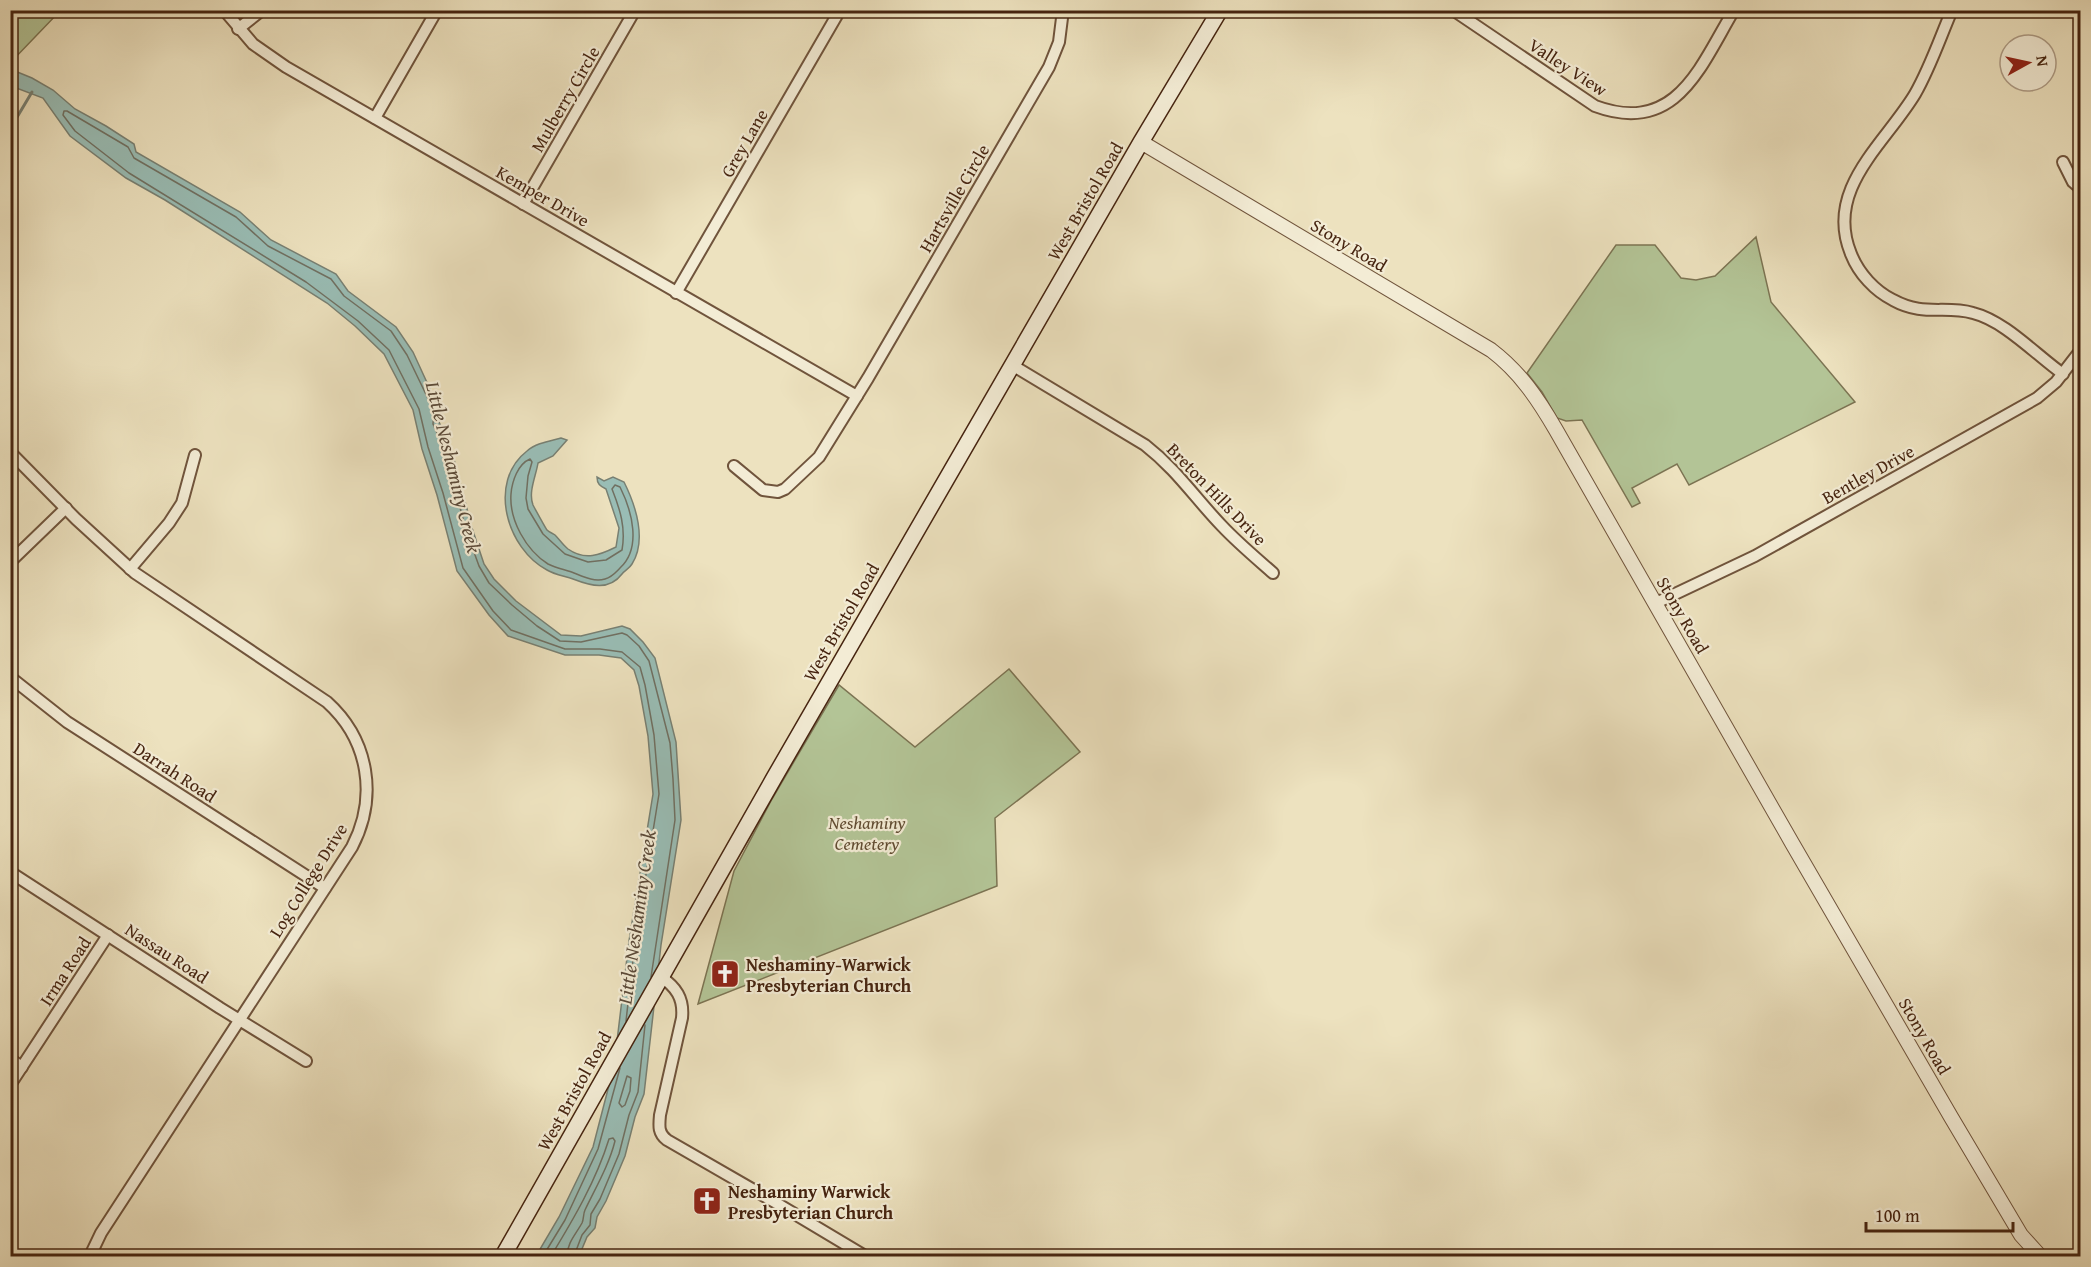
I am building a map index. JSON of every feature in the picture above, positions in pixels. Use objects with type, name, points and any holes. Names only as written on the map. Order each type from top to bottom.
[{"type":"main road","name":"West Bristol Road","points":[[503,1257],[660,976],[1012,365],[1220,10]]},
{"type":"street","name":"Kemper Drive","points":[[224,10],[238,29],[269,56],[857,396]]},
{"type":"street","points":[[238,29],[262,10]]},
{"type":"street","points":[[375,118],[436,10]]},
{"type":"street","name":"Mulberry Circle","points":[[523,204],[635,10]]},
{"type":"street","name":"Grey Lane","points":[[676,292],[840,10]]},
{"type":"street","name":"Hartsville Circle","points":[[734,466],[763,490],[777,492],[785,489],[819,457],[1049,67],[1059,42],[1063,10]]},
{"type":"street","name":"Valley View","points":[[1453,10],[1595,106],[1610,112],[1631,114],[1657,109],[1679,95],[1690,83],[1734,10]]},
{"type":"street","points":[[1952,10],[1915,94],[1858,174],[1851,189],[1844,218],[1848,248],[1862,275],[1892,300],[1917,309],[1962,311],[1985,316],[2063,374]]},
{"type":"street","name":"Stony Road","points":[[1142,142],[1491,350],[1512,367],[1534,393],[1948,1113],[2021,1235],[2040,1257]]},
{"type":"street","points":[[2063,162],[2073,182],[2080,188]]},
{"type":"street","name":"Bentley Drive","points":[[1656,603],[1755,556],[2037,398],[2056,382],[2080,351]]},
{"type":"street","name":"Breton Hills Drive","points":[[1012,365],[1162,458],[1178,473],[1221,525],[1274,573]]},
{"type":"street","name":"Log College Drive","points":[[10,452],[130,569],[327,702],[347,723],[360,746],[364,759],[366,809],[356,840],[101,1233],[90,1257]]},
{"type":"street","points":[[130,569],[169,523],[182,502],[195,455]]},
{"type":"street","points":[[10,562],[66,508]]},
{"type":"street","name":"Darrah Road","points":[[10,677],[67,722],[325,888]]},
{"type":"street","name":"Nassau Road","points":[[10,872],[306,1061]]},
{"type":"street","name":"Irma Road","points":[[10,1085],[108,935]]},
{"type":"street","points":[[660,976],[675,989],[681,997],[683,1006],[660,1115],[658,1127],[660,1134],[865,1257]]},
{"type":"street","points":[[10,1059],[22,1066]]},
{"type":"green space","points":[[10,11],[60,11],[11,62]]},
{"type":"green space","points":[[1756,237],[1771,302],[1855,402],[1689,485],[1677,464],[1632,488],[1640,503],[1632,507],[1582,420],[1566,421],[1557,418],[1542,392],[1527,373],[1616,245],[1655,245],[1681,278],[1696,280],[1715,276]]},
{"type":"green space","name":"Neshaminy Cemetery","points":[[1009,669],[1080,752],[995,818],[997,886],[698,1004],[734,871],[772,799],[839,685],[915,747]]},
{"type":"water","name":"Little Neshaminy Creek","points":[[10,69],[53,90],[75,109],[134,144],[136,152],[240,212],[271,240],[336,274],[348,291],[396,327],[413,352],[440,411],[439,422],[451,448],[472,528],[484,564],[494,579],[516,601],[561,635],[581,636],[622,626],[630,629],[655,658],[676,742],[681,820],[661,945],[644,1094],[635,1117],[625,1156],[597,1217],[595,1228],[587,1237],[579,1256],[536,1256],[559,1217],[593,1147],[614,1066],[629,941],[653,794],[648,736],[634,670],[621,658],[599,655],[565,655],[508,636],[489,615],[457,571],[413,410],[384,354],[327,303],[165,200],[126,178],[70,136],[43,98],[11,86]]},
{"type":"water","points":[[561,438],[567,440],[553,456],[538,463],[532,489],[533,505],[547,530],[568,549],[580,555],[592,556],[616,547],[619,528],[606,489],[599,484],[597,477],[604,481],[613,477],[624,482],[636,512],[639,544],[636,555],[630,567],[606,585],[586,584],[547,570],[533,560],[521,547],[507,514],[505,497],[508,480],[515,464],[535,446]]},
{"type":"waterway","points":[[10,129],[32,92]]},
{"type":"place","name":"Neshaminy-Warwick Presbyterian Church","points":[[725,974]]},
{"type":"place","name":"Neshaminy Warwick Presbyterian Church","points":[[707,1201]]}]
